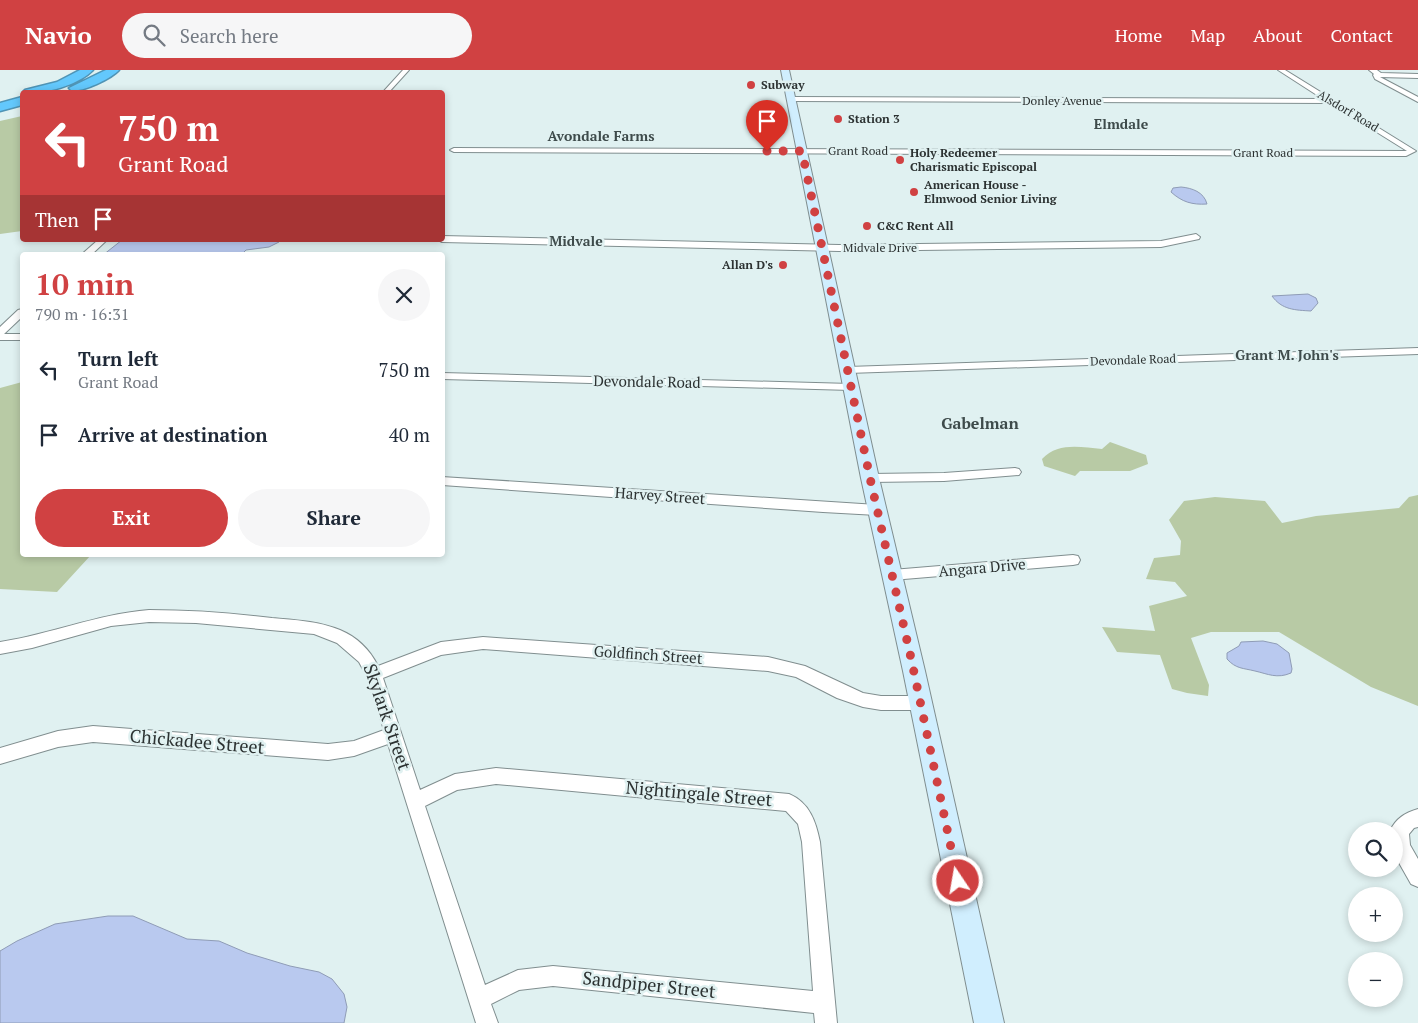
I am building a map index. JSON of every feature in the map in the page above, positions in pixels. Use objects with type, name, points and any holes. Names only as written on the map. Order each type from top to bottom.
[{"type":"highway","points":[[37,90],[61,84],[88,70]]},
{"type":"highway","points":[[65,90],[94,81],[114,70]]},
{"type":"highway","points":[[0,97],[20,94]]},
{"type":"highway","points":[[0,107],[20,102]]},
{"type":"main road","points":[[785,70],[870,478],[921,703],[989,1023]]},
{"type":"street","points":[[388,90],[406,70]]},
{"type":"street","name":"Alsdorf Road","points":[[1281,70],[1409,148],[1411,152]]},
{"type":"street","points":[[1363,70],[1418,100]]},
{"type":"street","points":[[1372,70],[1378,73],[1377,76]]},
{"type":"street","points":[[1377,76],[1418,76]]},
{"type":"street","name":"Donley Avenue","points":[[791,99],[1333,102]]},
{"type":"street","name":"Grant Road","points":[[454,150],[1411,152]]},
{"type":"street","name":"Midvale Drive","points":[[445,239],[822,248],[1161,244],[1196,237]]},
{"type":"street","points":[[89,252],[101,242]]},
{"type":"street","points":[[0,332],[20,314]]},
{"type":"street","points":[[0,337],[20,338]]},
{"type":"street","name":"Devondale Road","points":[[848,370],[1418,351]]},
{"type":"street","name":"Devondale Road","points":[[445,376],[851,388]]},
{"type":"street","points":[[870,478],[944,477],[1015,472]]},
{"type":"street","name":"Harvey Street","points":[[445,482],[519,485],[675,498],[877,510]]},
{"type":"street","name":"Angara Drive","points":[[892,575],[1073,560]]},
{"type":"street","name":"Skylark Street","points":[[0,648],[36,641],[124,618],[165,616],[325,630],[358,648],[370,662],[487,1023]]},
{"type":"street","name":"Goldfinch Street","points":[[374,675],[442,648],[468,643],[483,643],[768,664],[799,671],[842,693],[862,700],[881,703],[921,703]]},
{"type":"street","name":"Chickadee Street","points":[[0,756],[58,739],[93,734],[328,752],[350,750],[369,745],[394,734]]},
{"type":"street","name":"Nightingale Street","points":[[416,801],[455,782],[496,776],[777,800],[789,803],[800,810],[807,822],[811,842],[826,1013]]},
{"type":"street","points":[[1410,821],[1399,831],[1399,840],[1404,854],[1418,877]]},
{"type":"street","name":"Sandpiper Street","points":[[478,999],[518,980],[553,976],[826,1013]]},
{"type":"green space","points":[[20,116],[20,231],[0,234],[0,121]]},
{"type":"green space","points":[[20,383],[20,557],[89,557],[57,592],[0,589],[0,388]]},
{"type":"green space","points":[[1110,442],[1146,455],[1148,464],[1130,471],[1080,471],[1075,476],[1044,466],[1042,459],[1055,450],[1070,447],[1102,449]]},
{"type":"green space","points":[[1418,495],[1418,706],[1371,687],[1279,632],[1211,632],[1191,638],[1209,685],[1208,696],[1187,693],[1172,689],[1160,655],[1117,652],[1102,627],[1155,631],[1149,606],[1187,596],[1175,582],[1146,579],[1154,558],[1180,555],[1181,541],[1169,520],[1184,501],[1215,497],[1265,501],[1282,523],[1316,516],[1399,508],[1409,497]]},
{"type":"water","points":[[1181,187],[1197,191],[1203,196],[1207,204],[1188,202],[1171,192],[1173,188]]},
{"type":"water","points":[[119,242],[279,242],[269,247],[246,250],[244,252],[107,252]]},
{"type":"water","points":[[1308,294],[1316,298],[1318,303],[1311,311],[1294,310],[1285,307],[1272,296]]},
{"type":"water","points":[[1263,641],[1277,644],[1289,653],[1291,673],[1281,676],[1268,675],[1240,668],[1233,665],[1227,659],[1227,653],[1239,646],[1241,642]]},
{"type":"water","points":[[108,916],[133,916],[187,939],[219,941],[247,953],[290,966],[319,972],[332,979],[344,994],[347,1007],[344,1023],[0,1023],[0,951],[55,924]]},
{"type":"place","name":"Subway","points":[[751,85]]},
{"type":"place","name":"Station 3","points":[[838,119]]},
{"type":"place","name":"Holy Redeemer Charismatic Episcopal","points":[[900,160]]},
{"type":"place","name":"American House - Elmwood Senior Living","points":[[914,192]]},
{"type":"place","name":"C&C Rent All","points":[[867,226]]},
{"type":"place","name":"Allan D's","points":[[783,265]]},
{"type":"district","name":"Elmdale","points":[[1121,124]]},
{"type":"district","name":"Avondale Farms","points":[[601,136]]},
{"type":"district","name":"Midvale","points":[[576,241]]},
{"type":"district","name":"Grant M. John's","points":[[1287,355]]},
{"type":"district","name":"Gabelman","points":[[980,423]]},
{"type":"route","points":[[767,151],[802,151],[870,478],[911,658],[958,881]]}]
